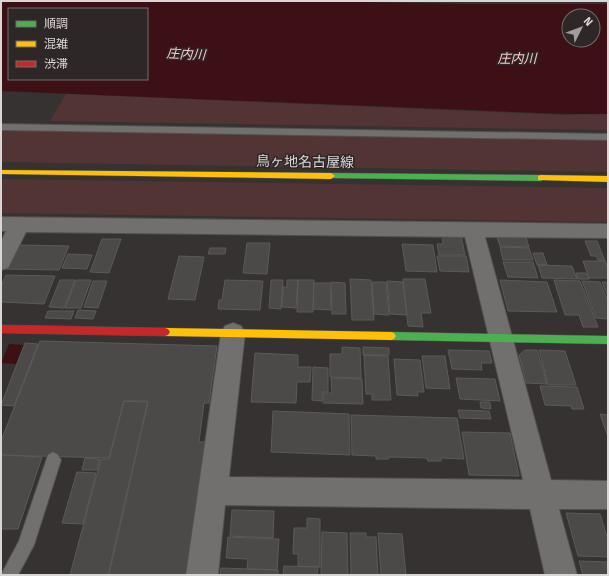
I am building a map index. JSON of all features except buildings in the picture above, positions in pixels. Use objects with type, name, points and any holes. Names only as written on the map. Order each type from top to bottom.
[{"type":"main road","name":"鳥ヶ地名古屋線","points":[[1,172],[608,179]]},
{"type":"main road","points":[[1,329],[608,340]]},
{"type":"street","points":[[1,262],[11,224],[608,231]]},
{"type":"street","points":[[473,229],[561,575]]},
{"type":"street","points":[[202,575],[233,334]]},
{"type":"street","points":[[213,492],[608,495]]},
{"type":"lane","points":[[1,127],[608,137]]},
{"type":"lane","points":[[9,575],[26,545],[53,460]]},
{"type":"shaded area","points":[[66,94],[564,115],[608,114],[608,130],[50,121]]},
{"type":"shaded area","points":[[1,130],[608,139],[608,172],[1,162]]},
{"type":"shaded area","points":[[1,179],[608,188],[608,222],[1,213]]},
{"type":"water","name":"庄内川","points":[[1,1],[309,1],[469,4],[608,4],[608,114],[564,114],[1,91]]},
{"type":"water","points":[[9,344],[24,345],[16,364],[1,363]]},
{"type":"traffic: fast","points":[[331,176],[541,178]]},
{"type":"traffic: fast","points":[[391,336],[608,340]]},
{"type":"traffic: slow","points":[[1,172],[331,176]]},
{"type":"traffic: slow","points":[[541,178],[608,179]]},
{"type":"traffic: slow","points":[[165,332],[391,336]]},
{"type":"traffic: jam","points":[[1,329],[165,332]]}]
